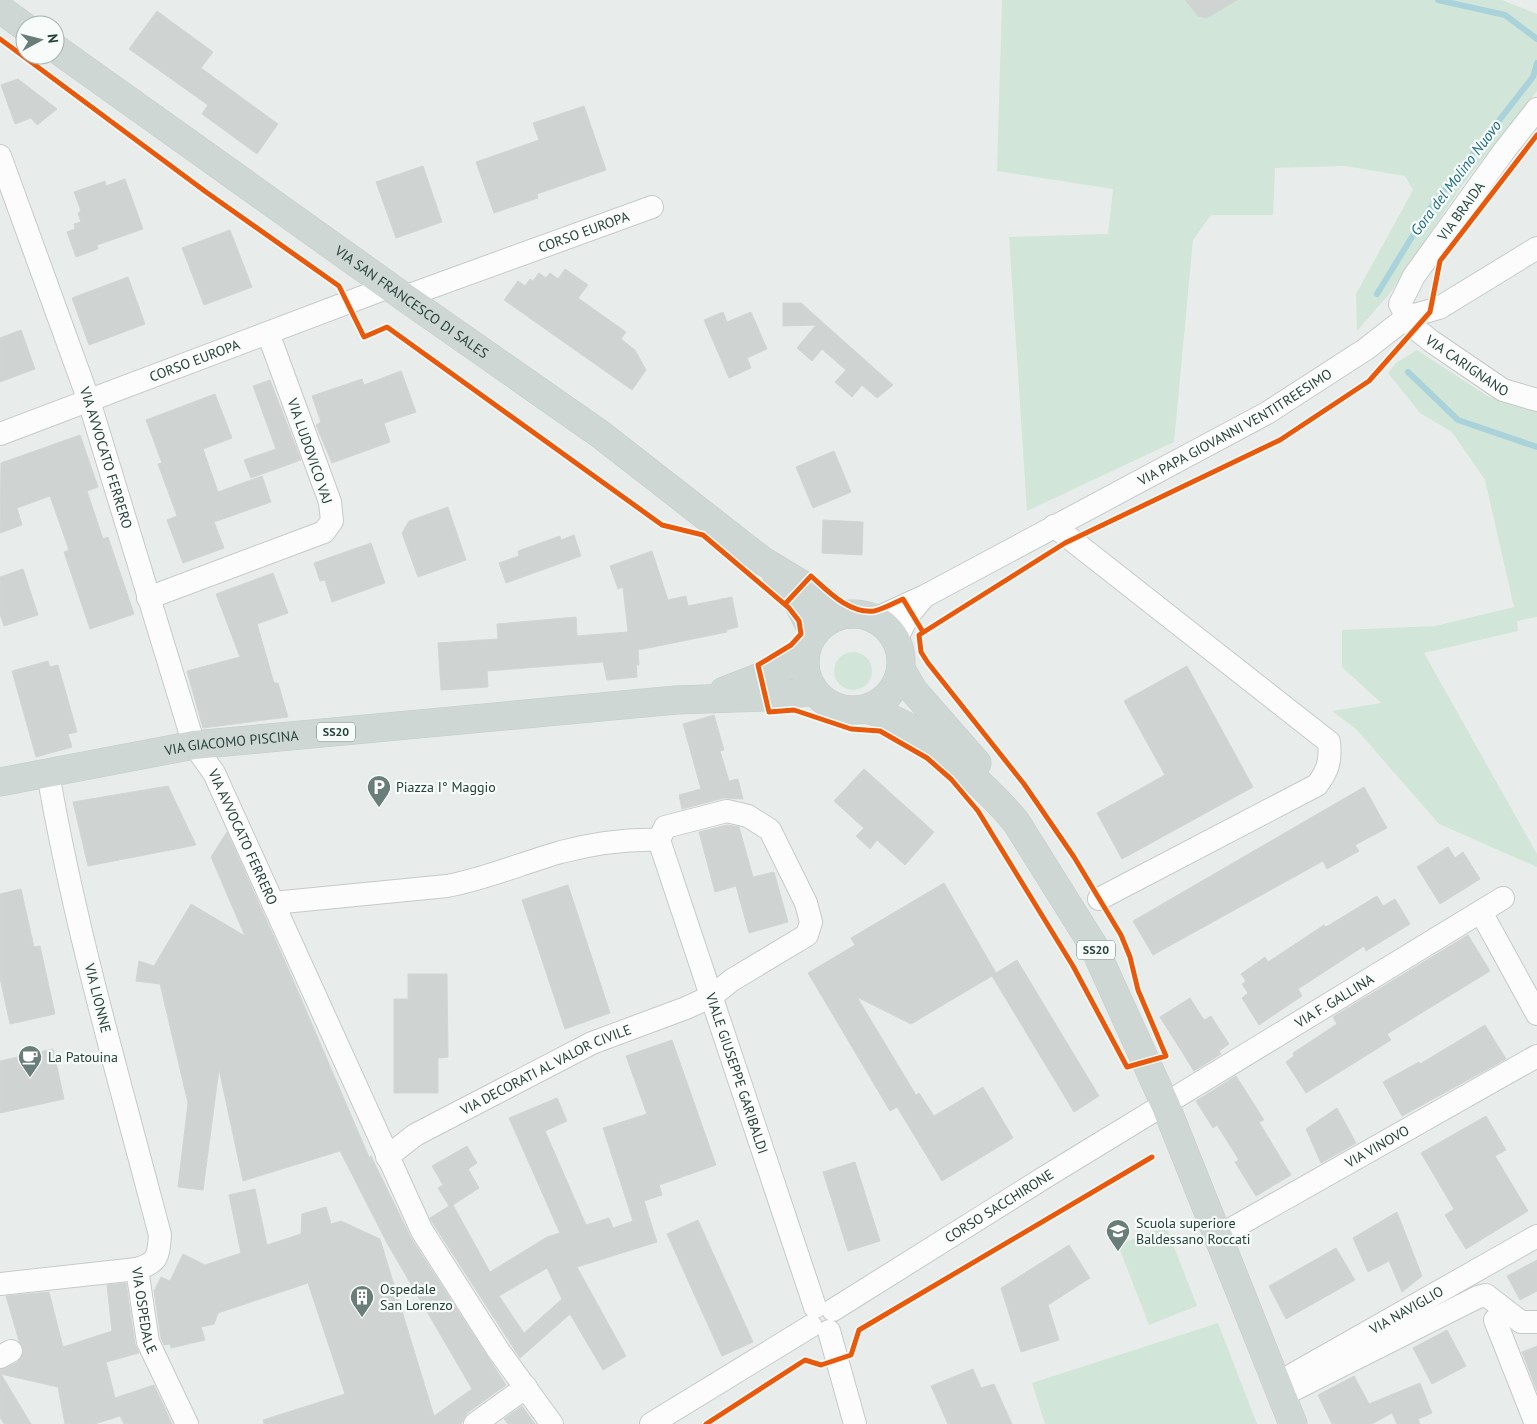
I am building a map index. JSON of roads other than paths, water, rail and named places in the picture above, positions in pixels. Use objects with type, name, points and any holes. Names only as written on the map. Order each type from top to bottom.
[{"type":"main road","points":[[0,9],[15,20]]},
{"type":"main road","name":"VIA SAN FRANCESCO DI SALES","points":[[65,55],[396,292],[600,434],[763,561]]},
{"type":"main road","points":[[763,561],[808,588],[841,615]]},
{"type":"main road","points":[[763,561],[795,597],[809,644],[808,680],[814,691],[825,702],[838,708],[853,711],[868,709],[880,703],[890,694],[897,682],[901,669],[900,654],[896,640],[887,628],[875,619],[852,614],[841,615],[826,622],[809,644]]},
{"type":"main road","name":"VIA GIACOMO PISCINA","points":[[676,700],[727,690],[778,670],[809,644]]},
{"type":"main road","name":"SS20","points":[[901,669],[913,690],[984,771],[1005,809]]},
{"type":"main road","name":"VIA GIACOMO PISCINA","points":[[0,782],[194,746],[676,700],[765,697],[814,691]]},
{"type":"main road","name":"SS20","points":[[868,709],[906,726],[972,778],[1005,809],[1016,822],[1093,946],[1165,1104],[1293,1424]]},
{"type":"street","name":"VIA BRAIDA","points":[[1407,318],[1400,304],[1414,276],[1504,150],[1537,109]]},
{"type":"street","name":"VIA AVVOCATO FERRERO","points":[[0,156],[8,205],[89,401],[194,746],[214,773],[387,1157],[422,1230],[498,1350],[552,1424]]},
{"type":"street","name":"CORSO EUROPA","points":[[0,434],[268,334],[652,208]]},
{"type":"street","name":"VIA PAPA GIOVANNI VENTITREESIMO","points":[[875,619],[925,596],[1267,414],[1366,349],[1407,318],[1439,308],[1537,248]]},
{"type":"street","name":"VIA CARIGNANO","points":[[1407,318],[1411,325],[1431,341],[1503,390],[1537,400]]},
{"type":"street","name":"VIA LUDOVICO VAJ","points":[[148,598],[324,532],[332,521],[330,502],[268,334]]},
{"type":"street","points":[[1054,526],[1329,742],[1330,754],[1327,773],[1317,785],[1099,899]]},
{"type":"street","name":"VIA PAPA GIOVANNI VENTITREESIMO","points":[[896,640],[908,616],[925,596]]},
{"type":"street","name":"VIA LIONNE","points":[[48,773],[57,824],[94,985],[160,1235],[158,1256],[150,1265],[137,1269]]},
{"type":"street","name":"VIA DECORATI AL VALOR CIVILE","points":[[387,1157],[416,1135],[592,1043],[686,1008],[712,996],[732,980],[808,935],[811,922],[806,903],[770,830],[748,816],[727,811],[665,827],[659,840]]},
{"type":"street","points":[[272,903],[447,886],[471,882],[562,852],[635,839],[659,840]]},
{"type":"street","name":"VIALE GIUSEPPE GARIBALDI","points":[[659,840],[822,1319],[855,1424]]},
{"type":"street","name":"VIA F. GALLINA","points":[[1165,1104],[1503,898]]},
{"type":"street","points":[[1481,912],[1537,1014]]},
{"type":"street","name":"VIA VINOVO","points":[[1218,1237],[1537,1056]]},
{"type":"street","name":"CORSO SACCHIRONE","points":[[651,1424],[1165,1104]]},
{"type":"street","name":"VIA NAVIGLIO","points":[[1279,1390],[1494,1259],[1537,1236]]},
{"type":"street","points":[[1486,1295],[1494,1259]]},
{"type":"street","name":"VIA OSPEDALE","points":[[0,1284],[137,1269],[148,1342],[187,1424]]},
{"type":"street","points":[[1279,1390],[1486,1295]]},
{"type":"street","points":[[1486,1295],[1521,1322],[1537,1322]]},
{"type":"street","points":[[1495,1320],[1536,1424]]},
{"type":"street","points":[[474,1424],[526,1387]]},
{"type":"waterway","name":"Gora del Molino Nuovo","points":[[1438,0],[1505,15],[1537,39]]},
{"type":"waterway","name":"Gora del Molino Nuovo","points":[[1377,294],[1426,214],[1533,77],[1537,63]]},
{"type":"waterway","name":"Gora del Molino Nuovo","points":[[1408,372],[1458,420],[1537,447]]},
{"type":"place","name":"Piazza I° Maggio","points":[[379,808]]},
{"type":"place","name":"La Patouina","points":[[30,1078]]},
{"type":"place","name":"Scuola superiore Baldessano Roccati","points":[[1118,1252]]},
{"type":"place","name":"Ospedale San Lorenzo","points":[[362,1318]]}]
